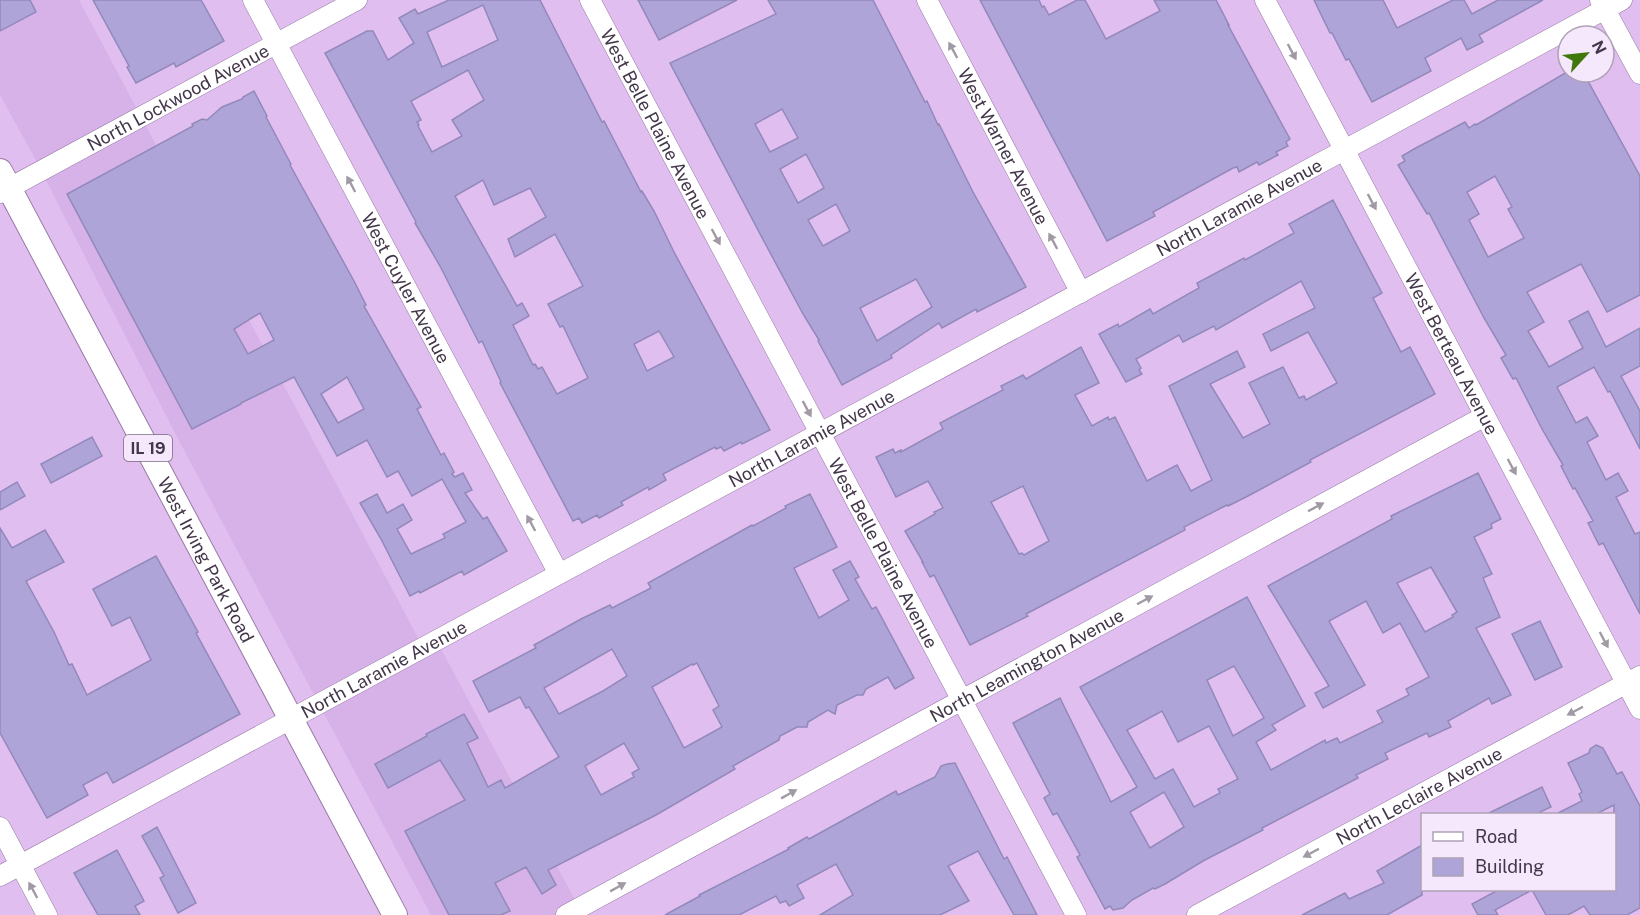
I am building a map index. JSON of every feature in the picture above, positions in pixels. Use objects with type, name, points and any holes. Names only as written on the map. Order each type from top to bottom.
[{"type":"main road","name":"West Irving Park Road","points":[[3,184],[395,915]]},
{"type":"street","name":"West Cuyler Avenue","points":[[253,0],[559,574]]},
{"type":"street","name":"North Lockwood Avenue","points":[[3,184],[357,0]]},
{"type":"street","name":"West Belle Plaine Avenue","points":[[590,0],[1076,915]]},
{"type":"street","name":"West Warner Avenue","points":[[927,0],[1081,292]]},
{"type":"street","name":"West Berteau Avenue","points":[[1265,0],[1485,416],[1633,680],[1640,708]]},
{"type":"street","name":"North Laramie Avenue","points":[[0,876],[1344,150],[1609,3]]},
{"type":"street","points":[[1609,3],[1640,74]]},
{"type":"street","name":"North Leamington Avenue","points":[[566,915],[1485,416]]},
{"type":"street","name":"North Leclaire Avenue","points":[[1197,915],[1633,680]]},
{"type":"street","points":[[0,827],[47,915]]},
{"type":"shaded area","points":[[0,0],[79,0],[424,649],[438,643],[583,915],[431,915],[177,437],[0,95]]},
{"type":"building","points":[[0,0],[30,0],[36,12],[0,31]]},
{"type":"building","points":[[93,0],[201,0],[224,41],[176,67],[174,63],[136,83]]},
{"type":"building","points":[[449,0],[540,0],[602,122],[604,121],[641,192],[654,211],[770,430],[724,451],[721,447],[716,449],[715,447],[663,474],[666,480],[621,502],[623,505],[599,518],[597,515],[582,523],[579,518],[573,521],[500,383],[482,341],[479,343],[325,53],[367,31],[373,31],[388,60],[414,43],[399,18],[415,9],[418,14]],"holes":[[[483,5],[498,40],[442,67],[427,32]],[[468,70],[484,100],[452,120],[462,136],[432,152],[418,126],[417,122],[421,120],[411,101]],[[483,180],[494,205],[530,188],[546,217],[508,239],[515,257],[555,234],[583,286],[548,304],[560,327],[563,326],[588,378],[557,394],[542,367],[538,369],[535,364],[533,365],[513,325],[529,316],[522,303],[517,306],[455,196]],[[659,331],[674,357],[647,371],[634,344]]]},
{"type":"building","points":[[638,0],[737,0],[659,40]]},
{"type":"building","points":[[768,0],[873,0],[925,102],[927,101],[973,192],[1026,287],[977,312],[976,309],[942,328],[939,323],[891,355],[892,358],[842,385],[670,63],[776,14]],"holes":[[[782,109],[798,138],[770,152],[755,124]],[[806,154],[824,188],[798,203],[780,169]],[[836,204],[850,231],[823,246],[808,220]],[[916,279],[932,307],[877,341],[860,308]]]},
{"type":"building","points":[[980,0],[1039,0],[1049,15],[1077,0],[1085,0],[1106,39],[1160,11],[1154,0],[1216,0],[1290,139],[1286,142],[1288,146],[1276,152],[1278,155],[1259,165],[1257,162],[1239,172],[1237,167],[1233,168],[1153,212],[1155,216],[1107,241]]},
{"type":"building","points":[[1314,0],[1383,0],[1397,28],[1453,0],[1464,0],[1472,14],[1498,0],[1543,0],[1479,35],[1483,42],[1467,50],[1461,38],[1425,58],[1431,71],[1372,102],[1349,59],[1346,60],[1330,33]]},
{"type":"building","points":[[1556,78],[1556,84],[1590,84],[1640,176],[1640,295],[1607,312],[1581,264],[1527,292],[1544,322],[1528,331],[1549,367],[1583,348],[1569,321],[1588,311],[1606,347],[1640,328],[1640,366],[1621,376],[1640,411],[1640,449],[1610,391],[1608,392],[1594,367],[1557,387],[1576,423],[1587,417],[1598,436],[1587,442],[1606,480],[1618,473],[1628,491],[1616,497],[1635,534],[1640,532],[1640,614],[1603,543],[1599,545],[1588,523],[1593,521],[1575,488],[1573,489],[1561,466],[1563,465],[1516,378],[1513,379],[1501,358],[1506,355],[1429,213],[1427,214],[1398,165],[1405,161],[1402,156],[1414,149],[1465,122],[1469,128]],"holes":[[[1495,176],[1512,207],[1508,209],[1524,238],[1488,257],[1469,220],[1479,214],[1467,192]]]},
{"type":"building","points":[[254,91],[290,165],[354,281],[366,305],[364,306],[421,407],[417,409],[441,455],[444,453],[455,477],[463,473],[472,490],[465,493],[483,519],[487,517],[507,551],[464,575],[462,571],[420,593],[419,591],[410,596],[360,503],[377,494],[387,513],[403,504],[412,520],[397,529],[411,554],[445,538],[443,534],[466,522],[442,479],[412,496],[398,471],[387,477],[367,440],[337,456],[294,377],[192,429],[67,194],[193,126],[192,124],[202,119],[207,120],[222,107]],"holes":[[[260,313],[274,340],[248,354],[234,329]],[[347,377],[364,409],[338,423],[321,394]]]},
{"type":"building","points":[[1333,200],[1382,293],[1373,298],[1401,352],[1410,347],[1435,394],[1310,460],[1311,462],[1248,496],[1184,527],[1185,530],[970,645],[934,575],[930,577],[905,531],[943,508],[928,481],[896,497],[876,457],[893,449],[895,453],[901,450],[901,452],[943,429],[940,423],[1003,390],[1001,386],[1023,375],[1026,379],[1081,347],[1099,383],[1075,395],[1092,426],[1108,417],[1109,420],[1115,417],[1147,481],[1177,465],[1191,491],[1212,480],[1169,386],[1237,351],[1245,367],[1210,384],[1243,438],[1270,424],[1249,383],[1283,367],[1299,398],[1304,396],[1306,400],[1337,383],[1308,332],[1271,351],[1263,334],[1315,308],[1301,281],[1216,330],[1214,326],[1183,342],[1179,335],[1136,359],[1142,374],[1126,382],[1099,334],[1118,324],[1119,327],[1150,309],[1153,314],[1199,288],[1197,283],[1294,233],[1289,224]],"holes":[[[1023,486],[1049,541],[1024,555],[1019,554],[991,502]]]},
{"type":"building","points":[[92,437],[102,456],[51,483],[41,464]]},
{"type":"building","points":[[1478,473],[1501,519],[1491,524],[1492,528],[1474,537],[1492,574],[1483,578],[1500,617],[1476,628],[1511,695],[1492,704],[1489,698],[1448,721],[1451,727],[1429,737],[1427,733],[1385,753],[1388,759],[1356,775],[1358,778],[1262,828],[1263,830],[1203,861],[1165,884],[1153,888],[1123,908],[1113,910],[1110,906],[1105,909],[1057,813],[1053,815],[1044,798],[1050,794],[1013,723],[1060,698],[1111,802],[1137,787],[1080,687],[1247,597],[1305,706],[1272,725],[1276,730],[1256,742],[1271,770],[1325,740],[1326,743],[1337,738],[1340,743],[1383,722],[1377,711],[1409,695],[1406,689],[1429,677],[1400,623],[1383,633],[1366,601],[1329,621],[1365,685],[1323,708],[1315,693],[1329,686],[1268,586],[1392,519],[1391,516]],"holes":[[[1431,567],[1457,612],[1452,615],[1453,617],[1425,632],[1397,583]],[[1234,666],[1264,718],[1233,736],[1207,680]],[[1162,711],[1178,742],[1209,726],[1238,779],[1218,789],[1220,793],[1194,807],[1173,769],[1155,779],[1127,730]],[[1164,792],[1184,827],[1150,848],[1130,812]]]},
{"type":"building","points":[[17,482],[25,496],[0,510],[0,492]]},
{"type":"building","points":[[810,494],[837,547],[794,568],[819,618],[849,600],[833,570],[850,561],[859,577],[855,579],[872,609],[876,607],[914,678],[895,689],[888,677],[866,689],[863,695],[857,695],[837,705],[835,714],[828,710],[808,722],[807,727],[797,727],[780,736],[779,740],[733,766],[735,769],[656,815],[548,870],[556,885],[542,894],[526,867],[495,883],[510,911],[501,915],[449,915],[405,831],[465,800],[440,760],[388,788],[375,764],[464,714],[478,738],[467,743],[488,787],[501,780],[505,788],[559,757],[529,707],[526,708],[520,697],[489,712],[473,681],[536,648],[534,645],[581,619],[610,605],[612,608],[651,588],[648,583],[786,508],[785,506]],"holes":[[[612,649],[627,676],[559,714],[544,688]],[[697,663],[719,706],[713,710],[722,727],[684,748],[652,687]],[[624,743],[639,769],[632,773],[634,777],[601,795],[585,766]]]},
{"type":"building","points":[[0,528],[12,548],[45,530],[64,562],[26,581],[87,695],[151,660],[130,617],[112,626],[93,589],[156,556],[240,714],[113,783],[107,772],[83,785],[88,795],[47,818],[0,733]]},
{"type":"building","points":[[1540,621],[1562,667],[1535,680],[1512,634]]},
{"type":"building","points":[[1596,745],[1603,748],[1617,774],[1622,772],[1640,806],[1640,908],[1627,915],[1590,915],[1584,906],[1568,915],[1546,915],[1533,891],[1616,891],[1616,813],[1614,813],[1614,805],[1598,813],[1558,813],[1582,801],[1579,794],[1582,792],[1568,763],[1589,753],[1590,749]]},
{"type":"building","points":[[955,763],[1004,859],[1007,857],[1037,915],[1014,915],[978,851],[948,866],[969,901],[940,915],[820,915],[853,895],[836,864],[797,885],[804,898],[789,906],[786,901],[780,903],[776,896],[739,915],[665,915],[896,791],[898,795],[935,777],[941,766]]},
{"type":"building","points":[[1542,787],[1551,807],[1538,813],[1489,813]]},
{"type":"building","points":[[157,827],[196,903],[178,913],[160,878],[164,876],[142,836]]},
{"type":"building","points":[[1421,846],[1422,895],[1387,915],[1302,915],[1345,893],[1349,899],[1384,883],[1377,871]]},
{"type":"building","points":[[117,850],[144,901],[135,906],[140,915],[98,915],[74,873]]},
{"type":"building","points":[[1496,891],[1530,891],[1495,910],[1498,915],[1478,915],[1472,904]]}]
